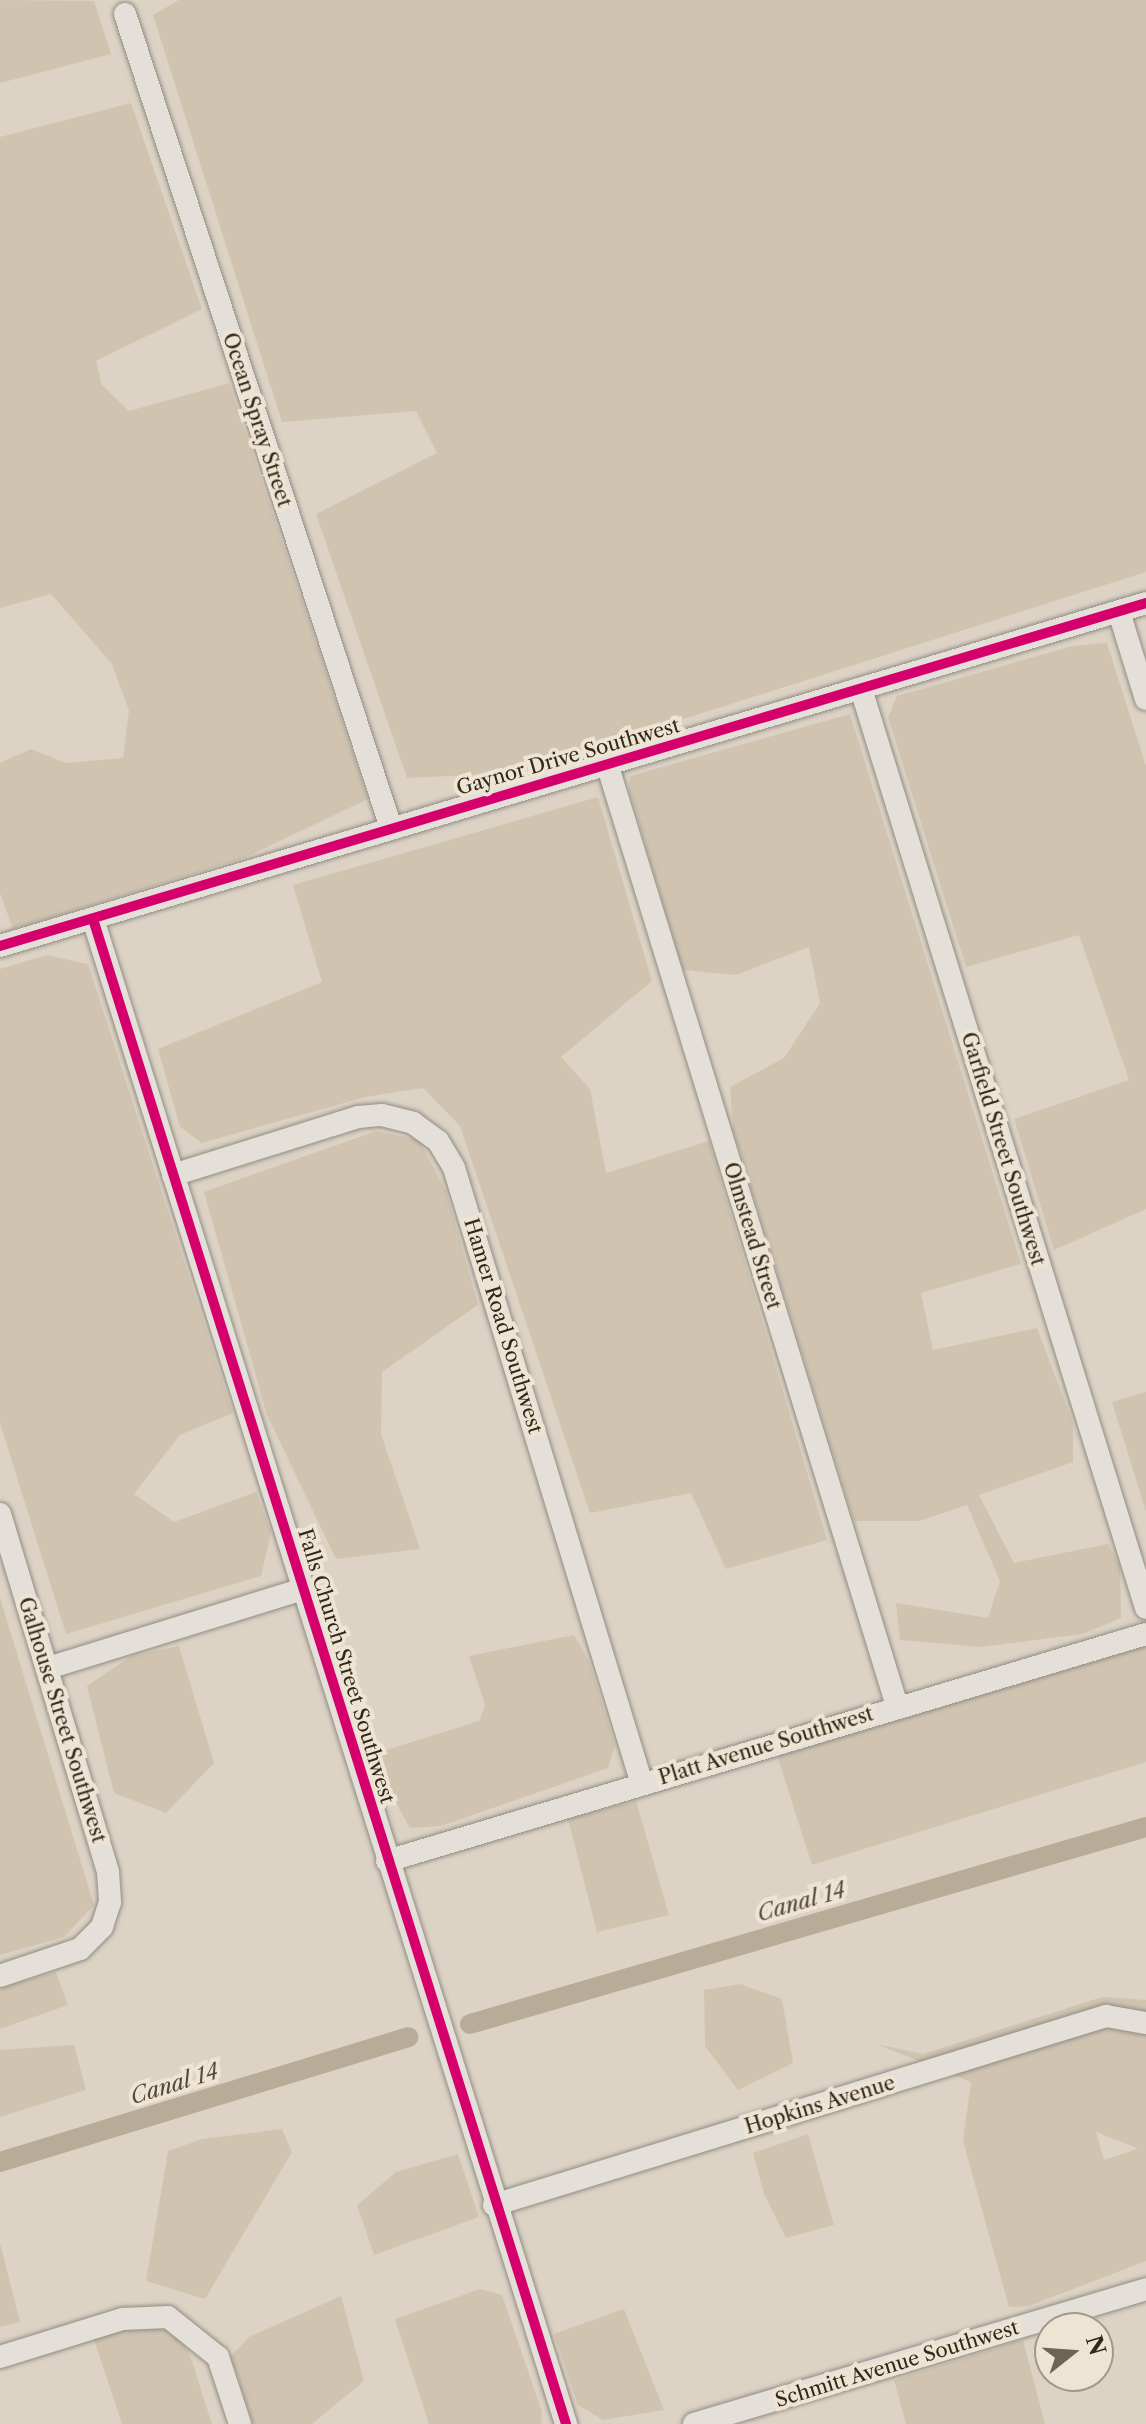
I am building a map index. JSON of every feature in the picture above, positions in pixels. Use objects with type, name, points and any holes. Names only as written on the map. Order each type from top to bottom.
[{"type":"street","name":"Ocean Spray Street","points":[[125,14],[390,825]]},
{"type":"street","name":"Gaynor Drive Southwest","points":[[0,946],[390,825],[608,767],[1146,603]]},
{"type":"street","points":[[1119,612],[1146,699]]},
{"type":"street","name":"Garfield Street Southwest","points":[[861,689],[1146,1608]]},
{"type":"street","name":"Olmstead Street","points":[[608,767],[897,1706]]},
{"type":"street","name":"Falls Church Street Southwest","points":[[93,919],[494,2205],[566,2424]]},
{"type":"street","name":"Hamer Road Southwest","points":[[173,1175],[358,1117],[382,1115],[413,1123],[438,1141],[454,1168],[642,1784]]},
{"type":"street","name":"Galhouse Street Southwest","points":[[0,1514],[108,1872],[110,1902],[102,1927],[80,1949],[0,1976]]},
{"type":"street","points":[[48,1668],[303,1589]]},
{"type":"street","name":"Platt Avenue Southwest","points":[[387,1861],[1146,1634]]},
{"type":"street","name":"Hopkins Avenue","points":[[494,2205],[1106,2016],[1146,2023]]},
{"type":"street","name":"Schmitt Avenue Southwest","points":[[694,2424],[1146,2289]]},
{"type":"street","points":[[0,2357],[123,2319],[168,2317],[218,2357],[240,2424]]},
{"type":"shaded area","points":[[0,0],[94,1],[111,54],[0,83]]},
{"type":"shaded area","points":[[179,0],[1146,0],[1146,572],[514,773],[407,778],[316,514],[437,453],[416,411],[282,422],[153,15]]},
{"type":"shaded area","points":[[131,103],[202,309],[96,361],[102,385],[129,411],[229,383],[368,799],[244,858],[13,929],[0,893],[0,763],[31,749],[66,763],[123,758],[129,711],[112,664],[51,594],[0,608],[0,137]]},
{"type":"shaded area","points":[[1107,643],[1146,766],[1146,1209],[1054,1250],[1014,1119],[1129,1080],[1079,935],[966,967],[888,717],[897,696],[1072,646]]},
{"type":"shaded area","points":[[850,714],[1021,1264],[921,1293],[933,1350],[1037,1328],[1073,1423],[1073,1462],[979,1495],[1014,1563],[1108,1544],[1120,1564],[1121,1618],[1083,1634],[981,1647],[900,1640],[896,1603],[988,1618],[1000,1581],[967,1505],[919,1521],[854,1521],[733,1129],[730,1087],[784,1058],[820,1003],[809,947],[736,975],[683,970],[629,789],[630,776]]},
{"type":"shaded area","points":[[598,797],[652,981],[561,1057],[590,1089],[606,1173],[709,1141],[827,1540],[726,1569],[691,1493],[590,1513],[460,1126],[423,1088],[365,1097],[202,1143],[180,1127],[158,1049],[322,982],[293,885]]},
{"type":"shaded area","points":[[47,955],[88,964],[233,1413],[180,1435],[134,1494],[174,1522],[256,1492],[271,1532],[261,1576],[66,1634],[0,1423],[0,969]]},
{"type":"shaded area","points":[[376,1131],[419,1140],[446,1191],[478,1305],[382,1372],[381,1434],[420,1549],[336,1559],[267,1415],[204,1192]]},
{"type":"shaded area","points":[[1146,1392],[1146,1512],[1112,1402]]},
{"type":"shaded area","points":[[0,1598],[94,1905],[64,1937],[0,1955]]},
{"type":"shaded area","points":[[574,1635],[589,1661],[615,1746],[608,1768],[441,1826],[410,1828],[382,1778],[380,1752],[479,1721],[485,1705],[469,1656]]},
{"type":"shaded area","points":[[1146,1645],[1146,1762],[812,1865],[775,1749]]},
{"type":"shaded area","points":[[179,1646],[214,1763],[166,1813],[114,1793],[87,1686],[131,1656]]},
{"type":"shaded area","points":[[636,1801],[669,1915],[597,1932],[568,1819]]},
{"type":"shaded area","points":[[56,1972],[68,2005],[0,2029],[0,1988]]},
{"type":"shaded area","points":[[740,1984],[782,1999],[793,2063],[738,2090],[705,2046],[704,1990]]},
{"type":"shaded area","points":[[1102,1997],[1146,2000],[1146,2261],[1029,2306],[1009,2307],[963,2141],[971,2082],[876,2044],[923,2054]],"holes":[[[1096,2132],[1137,2148],[1104,2160]]]},
{"type":"shaded area","points":[[74,2045],[86,2090],[0,2117],[0,2050]]},
{"type":"shaded area","points":[[282,2129],[292,2152],[205,2299],[146,2281],[168,2151],[202,2139]]},
{"type":"shaded area","points":[[808,2134],[834,2225],[786,2238],[764,2194],[753,2153]]},
{"type":"shaded area","points":[[458,2154],[479,2217],[374,2255],[357,2205],[396,2172]]},
{"type":"shaded area","points":[[0,2243],[20,2322],[0,2327]]},
{"type":"shaded area","points":[[480,2289],[502,2295],[542,2412],[541,2424],[429,2424],[395,2319]]},
{"type":"shaded area","points":[[341,2296],[364,2381],[312,2424],[253,2424],[231,2356],[249,2337]]},
{"type":"shaded area","points":[[624,2309],[664,2410],[603,2420],[578,2405],[554,2334]]},
{"type":"shaded area","points":[[139,2325],[173,2331],[189,2352],[212,2424],[122,2424],[94,2340]]},
{"type":"shaded area","points":[[1023,2340],[1034,2392],[1037,2392],[1045,2424],[906,2424],[894,2380]]},
{"type":"waterway","name":"Canal 14","points":[[470,2024],[1146,1827]]},
{"type":"waterway","name":"Canal 14","points":[[0,2162],[408,2037]]},
{"type":"cycle path","points":[[0,946],[1146,603]]},
{"type":"cycle path","points":[[93,919],[566,2424]]}]
